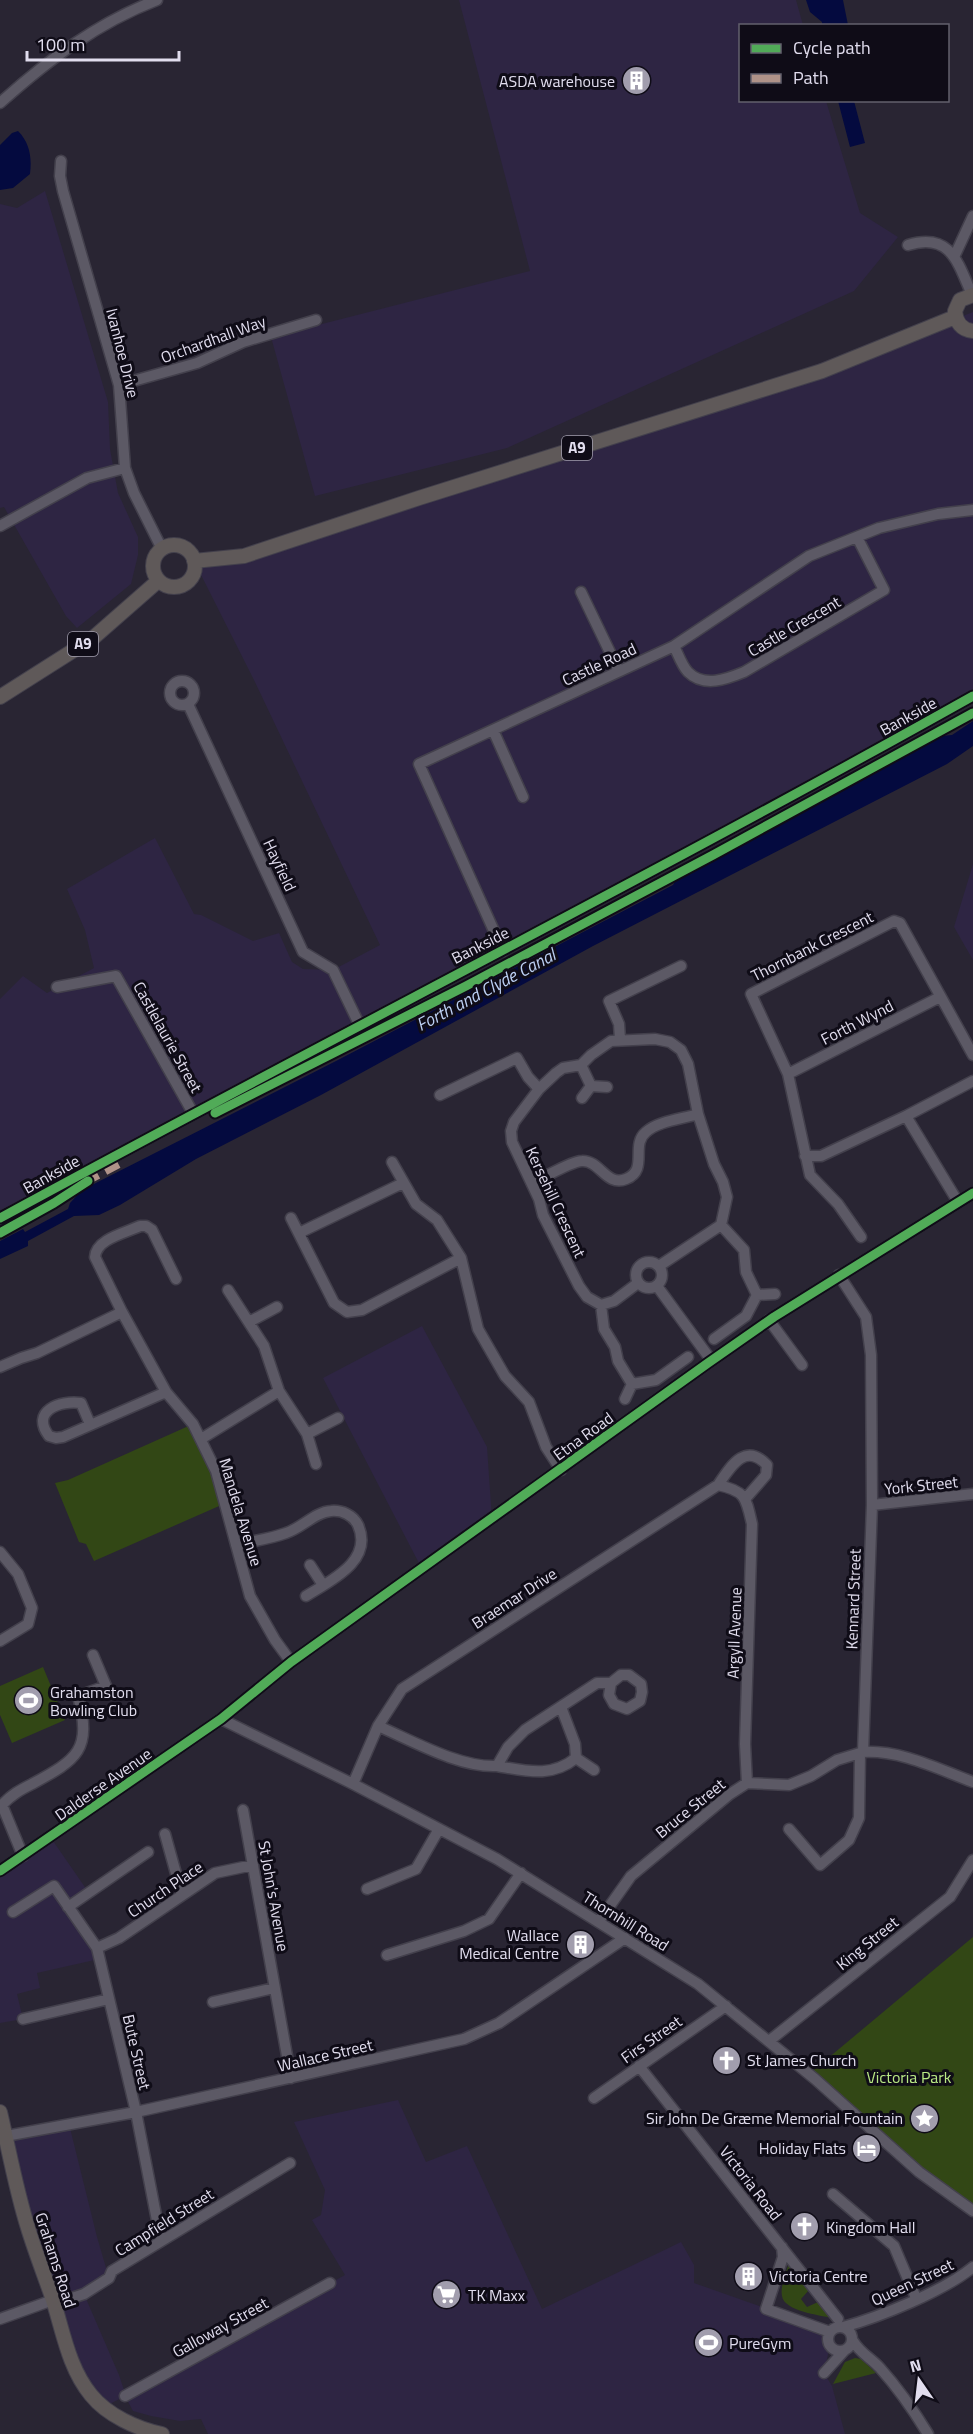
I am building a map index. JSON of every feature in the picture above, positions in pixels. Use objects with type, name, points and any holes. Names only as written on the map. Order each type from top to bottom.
[{"type":"main road","points":[[972,295],[960,300],[955,317],[963,328],[973,331]]},
{"type":"main road","name":"A9","points":[[194,561],[244,556],[430,494],[822,371],[955,317]]},
{"type":"main road","points":[[169,546],[185,548],[194,561],[193,576],[181,587],[165,586],[158,581],[153,564],[157,553],[162,549],[169,546]]},
{"type":"main road","name":"A9","points":[[0,697],[93,638],[158,581]]},
{"type":"main road","name":"Grahams Road","points":[[0,2112],[3,2137],[27,2227],[76,2372],[90,2394],[131,2434]]},
{"type":"main road","name":"Grahams Road","points":[[104,2407],[133,2425],[162,2434]]},
{"type":"street","points":[[0,102],[65,48],[124,13],[158,0]]},
{"type":"street","name":"Ivanhoe Drive","points":[[61,161],[60,176],[63,191],[119,385],[125,468],[134,493],[162,549]]},
{"type":"street","points":[[955,255],[973,216]]},
{"type":"street","points":[[908,245],[918,242],[932,243],[955,255],[972,295]]},
{"type":"street","name":"Orchardhall Way","points":[[119,385],[197,363],[243,342],[316,320]]},
{"type":"street","points":[[0,526],[87,478],[125,468]]},
{"type":"street","name":"Castle Road","points":[[503,951],[420,764],[674,646],[809,556],[879,528],[938,514],[973,510]]},
{"type":"street","name":"Castle Crescent","points":[[674,646],[687,672],[696,678],[708,681],[724,680],[744,672],[884,590],[858,537]]},
{"type":"street","points":[[581,592],[619,671]]},
{"type":"street","name":"Bankside","points":[[0,1218],[193,1113],[776,807],[973,696]]},
{"type":"street","name":"Hayfield","points":[[188,704],[303,952],[333,970],[360,1026]]},
{"type":"street","points":[[493,730],[522,797]]},
{"type":"street","name":"Thornbank Crescent","points":[[788,1074],[751,994],[894,921],[900,923],[940,997]]},
{"type":"street","points":[[620,1039],[619,1024],[609,1001],[681,966]]},
{"type":"street","name":"Castlelaurie Street","points":[[57,987],[116,976],[193,1113]]},
{"type":"street","points":[[940,997],[973,1055]]},
{"type":"street","name":"Forth Wynd","points":[[788,1074],[940,997]]},
{"type":"street","name":"Kersehill Crescent","points":[[601,1305],[587,1297],[579,1286],[543,1215],[532,1183],[512,1142],[511,1131],[514,1122],[539,1089],[563,1068],[581,1065],[606,1044],[620,1039],[655,1039],[670,1042],[681,1050],[688,1064],[698,1114],[727,1197],[721,1225]]},
{"type":"street","points":[[440,1095],[517,1058],[528,1077],[539,1089]]},
{"type":"street","points":[[581,1065],[591,1086]]},
{"type":"street","points":[[788,1074],[810,1175],[838,1204],[861,1237]]},
{"type":"street","points":[[805,1156],[821,1155],[906,1116],[973,1081]]},
{"type":"street","points":[[591,1086],[607,1087]]},
{"type":"street","points":[[582,1098],[591,1086]]},
{"type":"street","points":[[532,1183],[579,1161],[590,1162],[608,1178],[616,1181],[624,1180],[635,1174],[639,1166],[640,1142],[645,1132],[653,1127],[698,1114]]},
{"type":"street","points":[[906,1116],[958,1202]]},
{"type":"street","points":[[392,1162],[416,1204],[437,1220],[461,1258],[478,1329],[505,1376],[530,1402],[546,1447],[561,1470]]},
{"type":"street","points":[[299,1233],[403,1183]]},
{"type":"street","name":"Etna Road","points":[[221,1719],[291,1662],[711,1360],[839,1275],[973,1193]]},
{"type":"street","points":[[291,1218],[334,1304],[347,1312],[362,1310],[461,1258]]},
{"type":"street","points":[[659,1266],[721,1225],[744,1250],[746,1272],[758,1296]]},
{"type":"street","name":"Mandela Avenue","points":[[176,1279],[152,1230],[147,1226],[140,1226],[100,1244],[96,1250],[95,1257],[122,1312],[166,1392],[193,1424],[201,1439],[216,1472],[250,1596],[275,1640],[291,1662]]},
{"type":"street","points":[[652,1262],[659,1266],[662,1277],[657,1286],[647,1288],[638,1282],[635,1273],[640,1264],[652,1262]]},
{"type":"street","name":"Kennard Street","points":[[789,1829],[820,1865],[849,1840],[859,1818],[872,1505],[870,1335],[866,1317],[839,1275]]},
{"type":"street","points":[[632,1384],[618,1361],[615,1347],[604,1329],[601,1305],[614,1301],[638,1282]]},
{"type":"street","points":[[657,1286],[711,1360]]},
{"type":"street","points":[[228,1290],[264,1346],[279,1391],[307,1434],[316,1464]]},
{"type":"street","points":[[714,1339],[746,1316],[758,1296],[775,1293]]},
{"type":"street","points":[[249,1322],[277,1307]]},
{"type":"street","points":[[1,1363],[37,1353],[122,1312]]},
{"type":"street","points":[[769,1320],[802,1365]]},
{"type":"street","points":[[632,1384],[656,1380],[688,1358]]},
{"type":"street","points":[[625,1399],[632,1384]]},
{"type":"street","points":[[201,1439],[279,1391]]},
{"type":"street","points":[[90,1424],[166,1392]]},
{"type":"street","points":[[307,1434],[338,1418]]},
{"type":"street","name":"Braemar Drive","points":[[353,1784],[378,1726],[402,1689],[718,1485],[732,1464],[747,1455],[758,1456],[767,1466],[766,1475],[746,1498]]},
{"type":"street","points":[[718,1485],[735,1489],[746,1498]]},
{"type":"street","name":"York Street","points":[[872,1505],[973,1494]]},
{"type":"street","name":"Argyll Avenue","points":[[746,1498],[752,1524],[745,1744],[747,1784]]},
{"type":"street","points":[[236,1545],[286,1533],[329,1510],[349,1515],[360,1528],[361,1546],[357,1557],[350,1567],[306,1596]]},
{"type":"street","points":[[0,1552],[18,1574],[32,1608],[28,1624],[0,1641]]},
{"type":"street","points":[[310,1565],[323,1585]]},
{"type":"street","points":[[23,1856],[1,1805],[10,1796],[62,1768],[80,1748],[85,1735],[78,1696],[106,1686],[93,1655]]},
{"type":"street","points":[[497,1766],[508,1747],[525,1730],[597,1683],[611,1683]]},
{"type":"street","points":[[561,1707],[575,1744],[576,1758]]},
{"type":"street","name":"Thornhill Road","points":[[221,1719],[353,1784],[521,1874],[698,1983],[769,2041],[919,2172],[973,2211]]},
{"type":"street","name":"Dalderse Avenue","points":[[0,1871],[221,1719]]},
{"type":"street","points":[[378,1726],[458,1760],[482,1767],[497,1766],[533,1772],[562,1769],[576,1758]]},
{"type":"street","points":[[861,1752],[879,1751],[903,1756],[973,1782]]},
{"type":"street","name":"Bruce Street","points":[[599,1921],[631,1876],[730,1794],[747,1784],[789,1785],[811,1776],[837,1760],[861,1752]]},
{"type":"street","points":[[576,1758],[594,1770]]},
{"type":"street","name":"St John's Avenue","points":[[243,1810],[291,2078]]},
{"type":"street","points":[[368,1889],[416,1869],[439,1829]]},
{"type":"street","points":[[165,1834],[182,1895]]},
{"type":"street","points":[[68,1907],[148,1852]]},
{"type":"street","name":"King Street","points":[[769,2041],[950,1897],[973,1860]]},
{"type":"street","name":"Church Place","points":[[97,1948],[119,1938],[215,1873],[253,1865]]},
{"type":"street","points":[[387,1955],[464,1931],[489,1919],[521,1874]]},
{"type":"street","name":"Bute Street","points":[[13,1912],[54,1886],[97,1948],[135,2112],[161,2241]]},
{"type":"street","name":"Wallace Street","points":[[3,2137],[135,2112],[465,2039],[499,2023],[625,1938]]},
{"type":"street","points":[[213,2002],[274,1988]]},
{"type":"street","name":"Bute Street","points":[[23,2019],[109,1999]]},
{"type":"street","name":"Firs Street","points":[[594,2098],[726,2006]]},
{"type":"street","name":"Victoria Road","points":[[639,2066],[782,2247],[814,2297],[841,2323]]},
{"type":"street","name":"Campfield Street","points":[[0,2319],[53,2300],[63,2301],[84,2294],[109,2277],[112,2271],[290,2163]]},
{"type":"street","points":[[833,2194],[894,2246],[916,2298]]},
{"type":"street","points":[[782,2247],[783,2256],[766,2309],[830,2332],[828,2338],[830,2345],[836,2350],[849,2345]]},
{"type":"street","name":"Queen Street","points":[[830,2332],[841,2323],[862,2322],[916,2298],[961,2277],[973,2267]]},
{"type":"street","name":"Galloway Street","points":[[125,2396],[330,2283]]},
{"type":"street","name":"Queen Street","points":[[830,2345],[824,2373],[849,2345],[862,2322]]},
{"type":"street","points":[[841,2323],[849,2330],[849,2345]]},
{"type":"street","points":[[849,2345],[880,2368],[913,2410],[928,2434]]},
{"type":"shaded area","points":[[459,0],[796,0],[803,24],[739,24],[739,102],[826,102],[860,213],[898,237],[854,291],[507,448],[315,496],[271,337],[530,271]]},
{"type":"shaded area","points":[[45,191],[108,402],[110,449],[118,493],[138,537],[138,555],[131,584],[77,628],[66,616],[4,507],[0,508],[0,204],[17,208]]},
{"type":"shaded area","points":[[973,312],[973,696],[0,1219],[0,999],[23,976],[47,993],[94,968],[85,930],[67,889],[155,838],[194,914],[201,915],[253,941],[279,933],[292,962],[303,969],[333,970],[380,945],[254,680],[194,561],[244,556],[822,371]]},
{"type":"shaded area","points":[[973,864],[973,960],[954,927]]},
{"type":"shaded area","points":[[422,1326],[487,1447],[492,1519],[422,1569],[323,1378]]},
{"type":"shaded area","points":[[51,1838],[89,1893],[68,1907],[99,1959],[37,1973],[40,1988],[17,1994],[23,2019],[0,2023],[0,1871]]},
{"type":"shaded area","points":[[398,2100],[426,2162],[467,2146],[542,2309],[681,2242],[694,2265],[694,2283],[762,2307],[829,2335],[830,2345],[824,2373],[832,2386],[845,2434],[208,2434],[201,2419],[180,2421],[133,2411],[125,2396],[104,2407],[76,2372],[6,2136],[69,2124],[109,2278],[84,2294],[126,2396],[345,2275],[312,2220],[321,2215],[325,2190],[294,2122]]},
{"type":"green space","points":[[193,1424],[226,1503],[94,1561],[86,1544],[79,1542],[55,1483],[68,1480]]},
{"type":"green space","name":"Grahamston Bowling Club","points":[[43,1667],[65,1720],[12,1743],[0,1715],[0,1686]]},
{"type":"green space","name":"Victoria Park","points":[[973,1937],[973,2211],[809,2074]]},
{"type":"green space","points":[[789,2263],[809,2290],[801,2299],[807,2307],[818,2302],[832,2318],[795,2309],[784,2301],[782,2288]]},
{"type":"green space","points":[[855,2358],[861,2359],[876,2373],[833,2384],[845,2362]]},
{"type":"water","points":[[806,0],[843,0],[848,24],[822,24],[810,12]]},
{"type":"water","points":[[838,102],[854,102],[865,143],[850,147]]},
{"type":"water","points":[[18,131],[29,151],[30,174],[13,188],[0,190],[0,145],[12,133]]},
{"type":"water","name":"Forth and Clyde Canal","points":[[973,721],[973,746],[947,764],[593,946],[321,1095],[196,1159],[120,1205],[99,1215],[74,1216],[28,1241],[28,1246],[0,1259],[0,1241],[23,1229],[25,1232],[68,1209],[70,1203],[82,1190],[338,1060],[673,885],[677,878],[941,736],[952,735]]},
{"type":"marked path","points":[[85,1182],[119,1164]]},
{"type":"cycle path","points":[[0,1218],[731,829],[973,696]]},
{"type":"cycle path","points":[[215,1113],[466,986],[973,713]]},
{"type":"cycle path","points":[[0,1233],[88,1181]]},
{"type":"cycle path","points":[[0,1871],[221,1719],[291,1662],[774,1317],[973,1193]]},
{"type":"place","name":"ASDA warehouse","points":[[636,81]]},
{"type":"place","name":"Grahamston Bowling Club","points":[[29,1701]]},
{"type":"place","name":"Wallace Medical Centre","points":[[580,1944]]},
{"type":"place","name":"St James Church","points":[[726,2060]]},
{"type":"place","name":"Sir John De Græme Memorial Fountain","points":[[924,2118]]},
{"type":"place","name":"Holiday Flats","points":[[867,2148]]},
{"type":"place","name":"Kingdom Hall","points":[[805,2227]]},
{"type":"place","name":"Victoria Centre","points":[[748,2276]]},
{"type":"place","name":"TK Maxx","points":[[447,2295]]},
{"type":"place","name":"PureGym","points":[[708,2343]]}]
